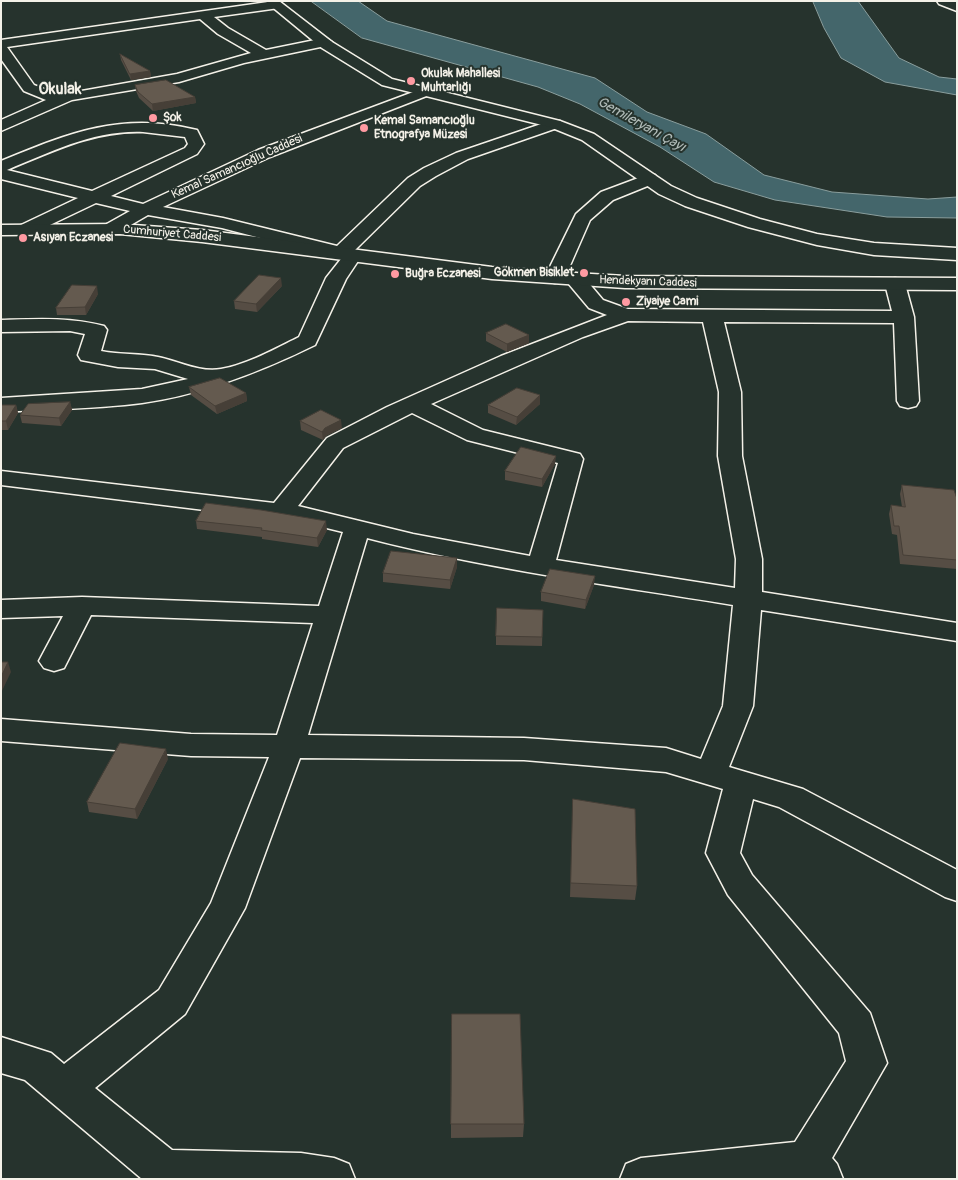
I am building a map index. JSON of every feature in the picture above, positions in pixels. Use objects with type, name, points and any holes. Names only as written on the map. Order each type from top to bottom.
[{"type":"main road","points":[[944,1],[957,7]]},
{"type":"main road","points":[[1,44],[204,16],[273,3],[325,42],[380,78],[424,92],[555,124],[588,137],[665,190],[691,202],[754,223],[817,239],[874,249],[957,254]]},
{"type":"main road","points":[[204,16],[223,31],[263,54]]},
{"type":"main road","points":[[1,126],[68,96],[179,78],[263,54],[325,42]]},
{"type":"main road","points":[[1,49],[29,88],[59,100]]},
{"type":"main road","name":"Kemal Samancıoğlu Caddesi","points":[[111,229],[143,209],[273,148],[424,92]]},
{"type":"main road","points":[[1,405],[142,396],[169,391],[223,376],[268,360],[308,341],[347,254],[414,182],[462,156],[555,124]]},
{"type":"main road","points":[[1,167],[49,148],[114,128],[131,127],[191,133],[196,144],[191,151],[24,230]]},
{"type":"main road","points":[[1,174],[143,209],[223,223],[347,254]]},
{"type":"main road","points":[[649,179],[607,196],[582,218],[565,278],[596,304],[626,315],[904,317]]},
{"type":"main road","name":"Cumhuriyet Caddesi","points":[[1,230],[111,229],[202,236],[347,254]]},
{"type":"main road","name":"Hendekyanı Caddesi","points":[[347,254],[492,273],[644,282],[957,284]]},
{"type":"main road","points":[[895,284],[904,317],[908,401]]},
{"type":"main road","points":[[281,512],[335,443],[412,404],[576,332],[626,315]]},
{"type":"main road","points":[[641,1179],[814,1170],[867,1063],[856,1025],[740,885],[723,853],[726,778],[738,706],[748,599],[749,560],[730,456],[730,392],[712,317]]},
{"type":"main road","points":[[1,326],[70,325],[97,330],[89,355],[118,361],[156,362],[200,374],[223,376]]},
{"type":"main road","points":[[412,404],[475,435],[571,459],[541,565]]},
{"type":"main road","points":[[1,478],[302,514],[413,542],[541,565],[957,632]]},
{"type":"main road","points":[[64,1088],[172,1002],[227,908],[289,746],[357,528]]},
{"type":"main road","points":[[1,609],[82,606],[330,615]]},
{"type":"main road","points":[[54,660],[82,606]]},
{"type":"main road","points":[[1,730],[191,745],[524,749],[666,760],[791,798],[957,887]]},
{"type":"main road","points":[[1,1055],[37,1066],[164,1170],[300,1174],[334,1179]]},
{"type":"water","name":"Gemileryanı Çayı","points":[[311,1],[358,1],[387,21],[595,78],[647,112],[706,134],[764,175],[832,192],[928,199],[957,197],[957,218],[887,217],[775,200],[714,182],[660,147],[580,104],[538,87],[362,38]]},
{"type":"water","points":[[813,1],[858,1],[899,58],[939,77],[957,79],[957,95],[885,82],[841,58],[824,28]]},
{"type":"building","points":[[120,54],[150,71],[130,74]]},
{"type":"building","points":[[166,80],[195,97],[152,104],[138,92],[135,85]]},
{"type":"building","points":[[259,275],[281,278],[256,304],[234,301]]},
{"type":"building","points":[[72,285],[97,286],[85,307],[56,308]]},
{"type":"building","points":[[506,324],[529,335],[507,344],[486,333]]},
{"type":"building","points":[[220,378],[246,393],[215,406],[189,387]]},
{"type":"building","points":[[517,388],[540,395],[517,417],[488,405]]},
{"type":"building","points":[[70,402],[59,418],[20,415],[28,404]]},
{"type":"building","points":[[1,405],[16,405],[6,421],[1,421]]},
{"type":"building","points":[[321,410],[341,420],[325,428],[322,432],[300,421]]},
{"type":"building","points":[[521,447],[556,456],[542,479],[505,471]]},
{"type":"building","points":[[902,485],[954,490],[957,499],[957,560],[903,555],[899,526],[894,526],[891,505],[905,507]]},
{"type":"building","points":[[206,503],[326,521],[317,538],[261,530],[262,528],[196,521]]},
{"type":"building","points":[[391,551],[457,558],[450,580],[383,573]]},
{"type":"building","points":[[550,569],[595,576],[586,600],[541,592]]},
{"type":"building","points":[[497,608],[543,610],[542,637],[496,636]]},
{"type":"building","points":[[1,662],[8,662],[1,677]]},
{"type":"building","points":[[120,743],[166,749],[135,809],[87,802]]},
{"type":"building","points":[[573,799],[635,809],[637,886],[571,883]]},
{"type":"building","points":[[452,1014],[520,1014],[524,1124],[451,1124]]},
{"type":"place","name":"Okulak Mahallesi Muhtarlığı","points":[[411,81]]},
{"type":"place","name":"Şok","points":[[153,118]]},
{"type":"place","name":"Kemal Samancıoğlu Etnografya Müzesi","points":[[364,128]]},
{"type":"place","name":"Asıyan Eczanesi","points":[[23,238]]},
{"type":"place","name":"Gökmen Bisiklet","points":[[584,273]]},
{"type":"place","name":"Buğra Eczanesi","points":[[395,274]]},
{"type":"place","name":"Ziyaiye Cami","points":[[626,302]]},
{"type":"district","name":"Okulak","points":[[60,90]]}]
